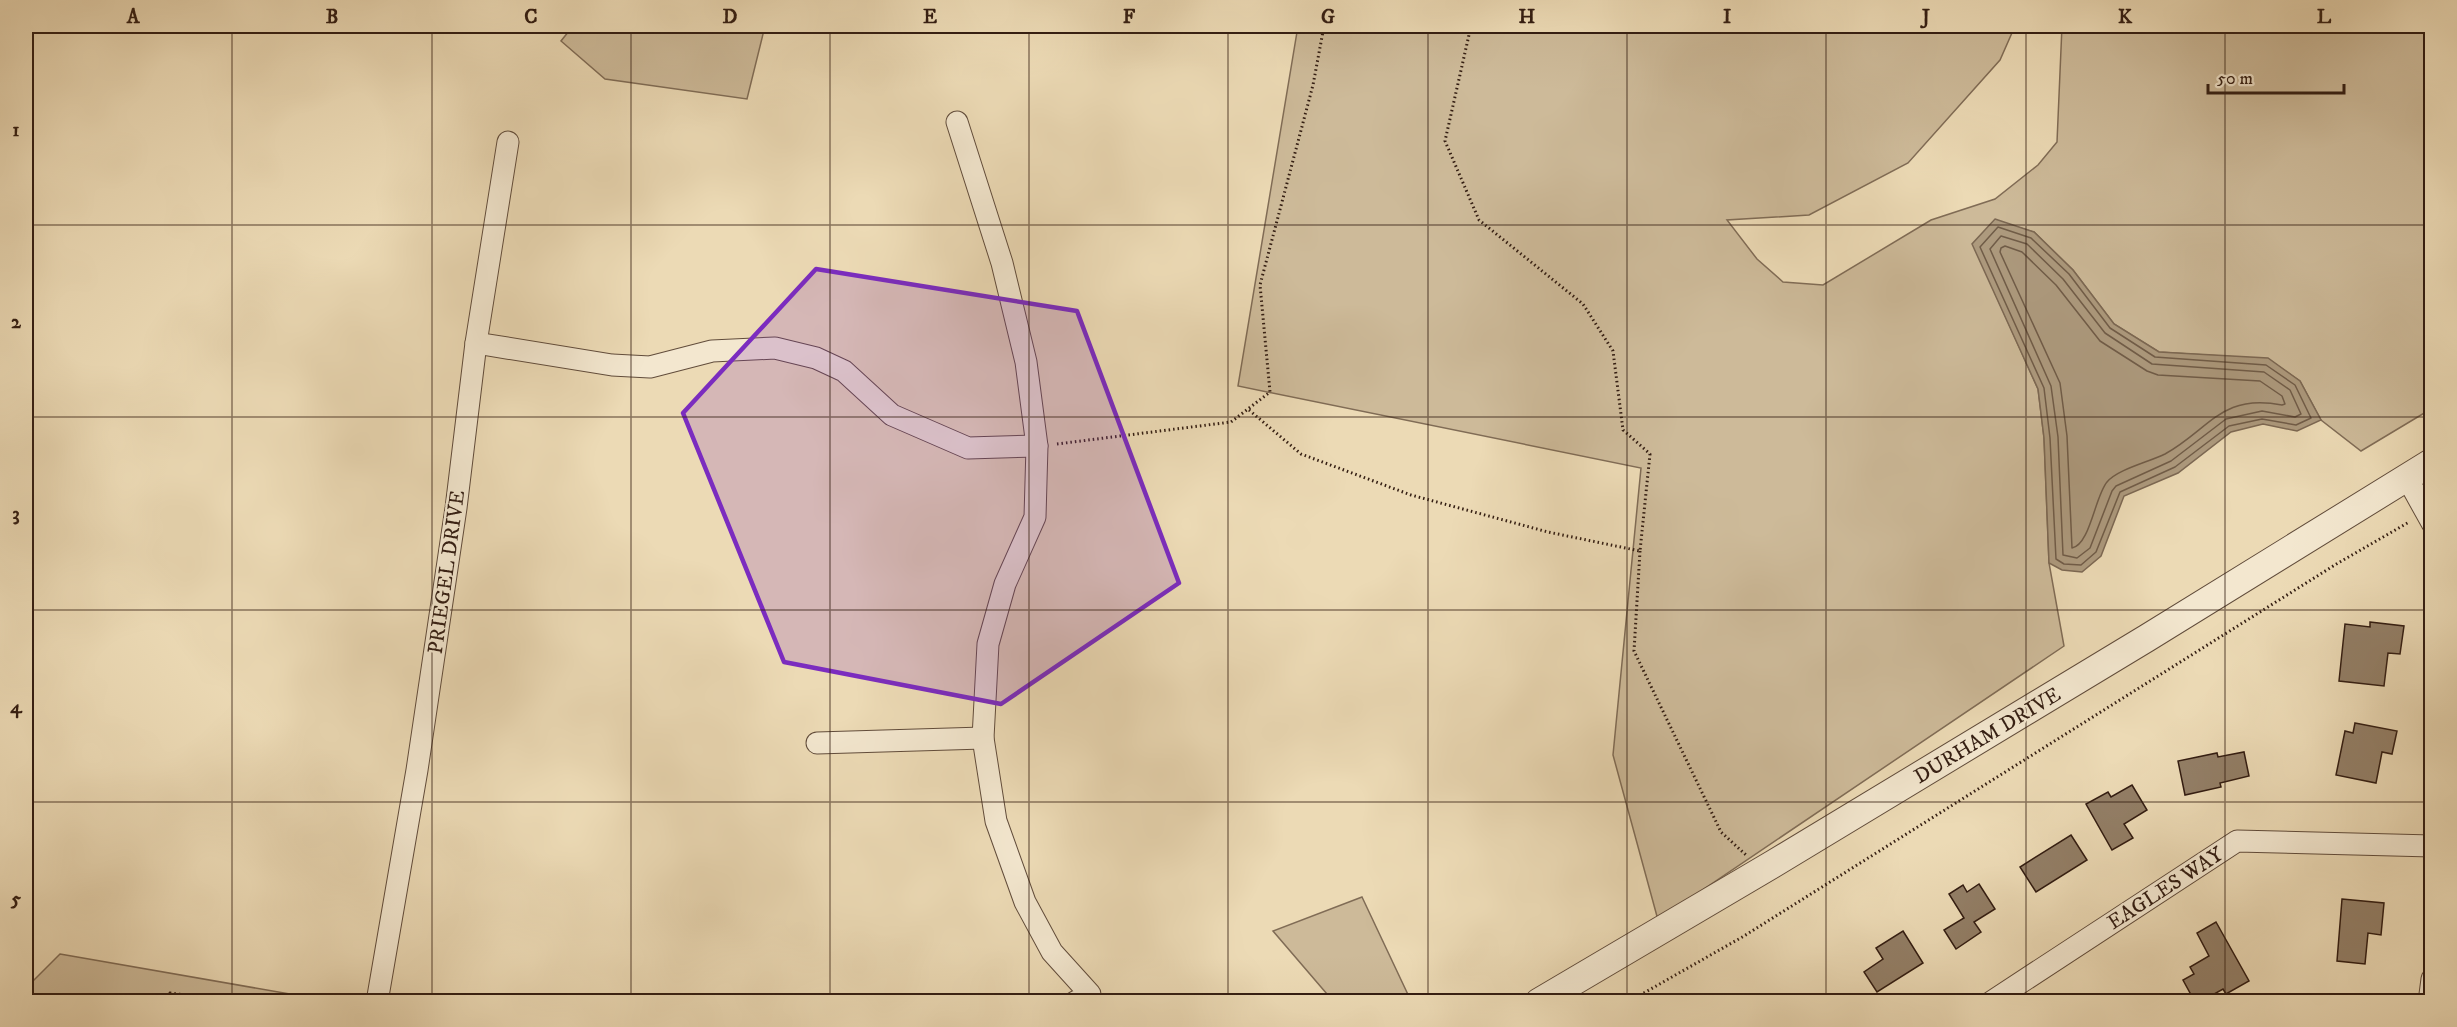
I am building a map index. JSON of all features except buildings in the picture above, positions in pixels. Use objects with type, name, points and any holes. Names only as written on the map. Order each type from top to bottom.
[{"type":"street","points":[[957,122],[1002,263],[1026,362],[1037,446],[1035,517],[1005,584],[988,644],[983,738],[996,821],[1024,902],[1052,952],[1090,994],[1075,1002]]},
{"type":"street","name":"PRIEGEL DRIVE","points":[[377,1002],[417,770],[456,508],[476,343],[508,142]]},
{"type":"street","points":[[476,343],[612,365],[650,367],[712,351],[774,348],[816,358],[844,371],[892,415],[968,448],[1037,446]]},
{"type":"street","name":"DURHAM DRIVE","points":[[1539,1002],[2147,638],[2432,462]]},
{"type":"street","points":[[2407,478],[2432,523]]},
{"type":"street","points":[[817,743],[983,738]]},
{"type":"street","name":"EAGLES WAY","points":[[1991,1002],[2237,841],[2432,846]]},
{"type":"street","points":[[2429,1002],[2432,979]]},
{"type":"path","points":[[1037,446],[1231,422],[1270,392],[1260,285],[1313,84],[1324,26]]},
{"type":"path","points":[[1471,26],[1445,141],[1479,220],[1583,304],[1613,351],[1623,430],[1650,454],[1640,551],[1634,651],[1721,832],[1745,854],[1754,875]]},
{"type":"path","points":[[1249,410],[1301,454],[1411,495],[1548,532],[1640,551]]},
{"type":"path","points":[[1628,1002],[1743,936],[2410,521]]},
{"type":"path","points":[[168,1002],[170,993],[215,999],[215,1002]]},
{"type":"highlighted area","points":[[816,269],[1077,311],[1179,583],[1001,704],[784,662],[683,413]]},
{"type":"shaded area","points":[[573,26],[765,26],[747,99],[605,79],[561,41]]},
{"type":"shaded area","points":[[1298,26],[2015,26],[2000,60],[1908,163],[1809,215],[1727,220],[1757,259],[1783,282],[1823,285],[1931,220],[1995,199],[2038,165],[2057,142],[2062,26],[2431,26],[2431,409],[2361,451],[2321,420],[2300,381],[2268,359],[2159,352],[2114,324],[2073,270],[2034,232],[1995,220],[1973,244],[2038,389],[2044,438],[2049,563],[2064,646],[1658,920],[1613,755],[1641,468],[1238,386]]},
{"type":"shaded area","points":[[1362,897],[1411,1001],[1333,1001],[1273,931]]},
{"type":"shaded area","points":[[60,954],[330,1001],[26,1001],[26,988]]},
{"type":"water","points":[[1995,219],[2034,232],[2073,270],[2114,324],[2159,352],[2268,358],[2300,381],[2321,420],[2297,431],[2263,424],[2231,432],[2178,473],[2124,496],[2101,556],[2082,572],[2062,570],[2049,563],[2044,438],[2038,389],[1972,244]]}]
